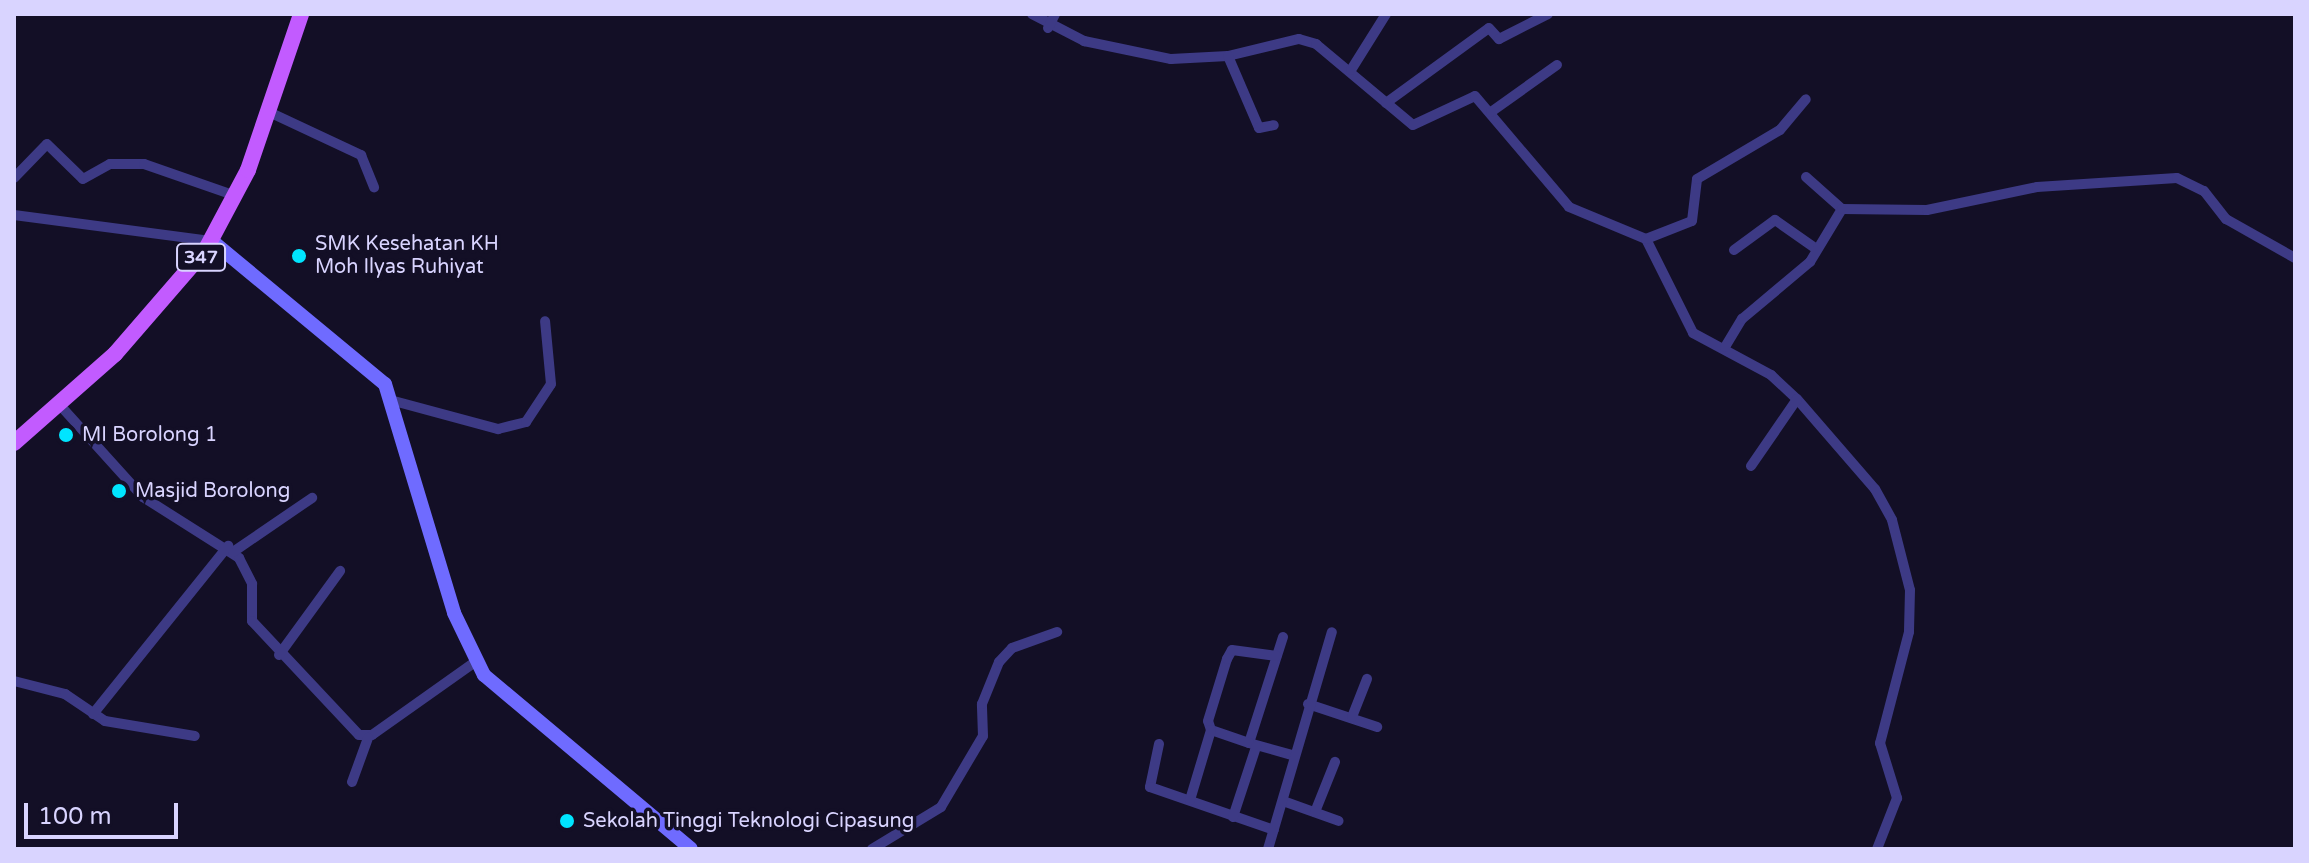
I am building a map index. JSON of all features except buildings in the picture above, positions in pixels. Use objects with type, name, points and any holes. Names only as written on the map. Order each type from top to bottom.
[{"type":"main road","name":"347","points":[[14,443],[167,301],[212,241],[236,196],[269,112],[301,14]]},
{"type":"main road","points":[[212,241],[378,376],[394,401],[454,613],[475,662],[498,691],[691,849]]},
{"type":"street","points":[[1032,14],[1048,28],[1128,52],[1228,56],[1299,39],[1351,70],[1413,125],[1466,94],[1491,112],[1569,207],[1646,239],[1692,221],[1697,179],[1780,130],[1806,99]]},
{"type":"street","points":[[1048,28],[1055,14]]},
{"type":"street","points":[[1351,70],[1386,14]]},
{"type":"street","points":[[1386,103],[1489,28],[1499,39],[1548,14]]},
{"type":"street","points":[[1228,56],[1259,128],[1274,125]]},
{"type":"street","points":[[1491,112],[1557,65]]},
{"type":"street","points":[[269,112],[361,155],[374,188]]},
{"type":"street","points":[[14,178],[47,144],[83,179],[110,164],[144,164],[236,196]]},
{"type":"street","points":[[1806,177],[1842,209],[1927,210],[2037,187],[2177,178],[2204,191],[2226,219],[2295,258]]},
{"type":"street","points":[[1725,347],[1742,319],[1796,276],[1842,209]]},
{"type":"street","points":[[14,215],[212,241]]},
{"type":"street","points":[[1734,250],[1775,220],[1815,248]]},
{"type":"street","points":[[1646,239],[1678,313],[1693,333],[1725,347],[1797,399],[1875,489],[1892,520],[1910,590],[1909,632],[1880,743],[1897,798],[1877,849]]},
{"type":"street","points":[[394,401],[498,429],[526,422],[551,384],[545,321]]},
{"type":"street","points":[[1751,466],[1797,399]]},
{"type":"street","points":[[58,403],[143,497],[231,549],[252,584],[252,621],[337,718],[368,738]]},
{"type":"street","points":[[93,714],[231,549],[312,498]]},
{"type":"street","points":[[279,655],[340,571]]},
{"type":"street","points":[[872,849],[941,807],[982,738],[982,704],[999,662],[1012,648],[1057,632]]},
{"type":"street","points":[[1268,849],[1283,801],[1292,755],[1332,632]]},
{"type":"street","points":[[1233,817],[1283,637]]},
{"type":"street","points":[[1190,800],[1230,651],[1277,656]]},
{"type":"street","points":[[352,782],[368,738],[475,662]]},
{"type":"street","points":[[1352,717],[1367,679]]},
{"type":"street","points":[[14,681],[65,694],[93,714],[195,736]]},
{"type":"street","points":[[1308,704],[1377,727]]},
{"type":"street","points":[[1211,730],[1292,755]]},
{"type":"street","points":[[1159,744],[1150,787],[1274,830]]},
{"type":"street","points":[[1315,812],[1335,762]]},
{"type":"street","points":[[1283,801],[1339,821]]},
{"type":"place","name":"SMK Kesehatan KH Moh Ilyas Ruhiyat","points":[[299,256]]},
{"type":"place","name":"MI Borolong 1","points":[[66,435]]},
{"type":"place","name":"Masjid Borolong","points":[[119,491]]},
{"type":"place","name":"Sekolah Tinggi Teknologi Cipasung","points":[[567,821]]}]
